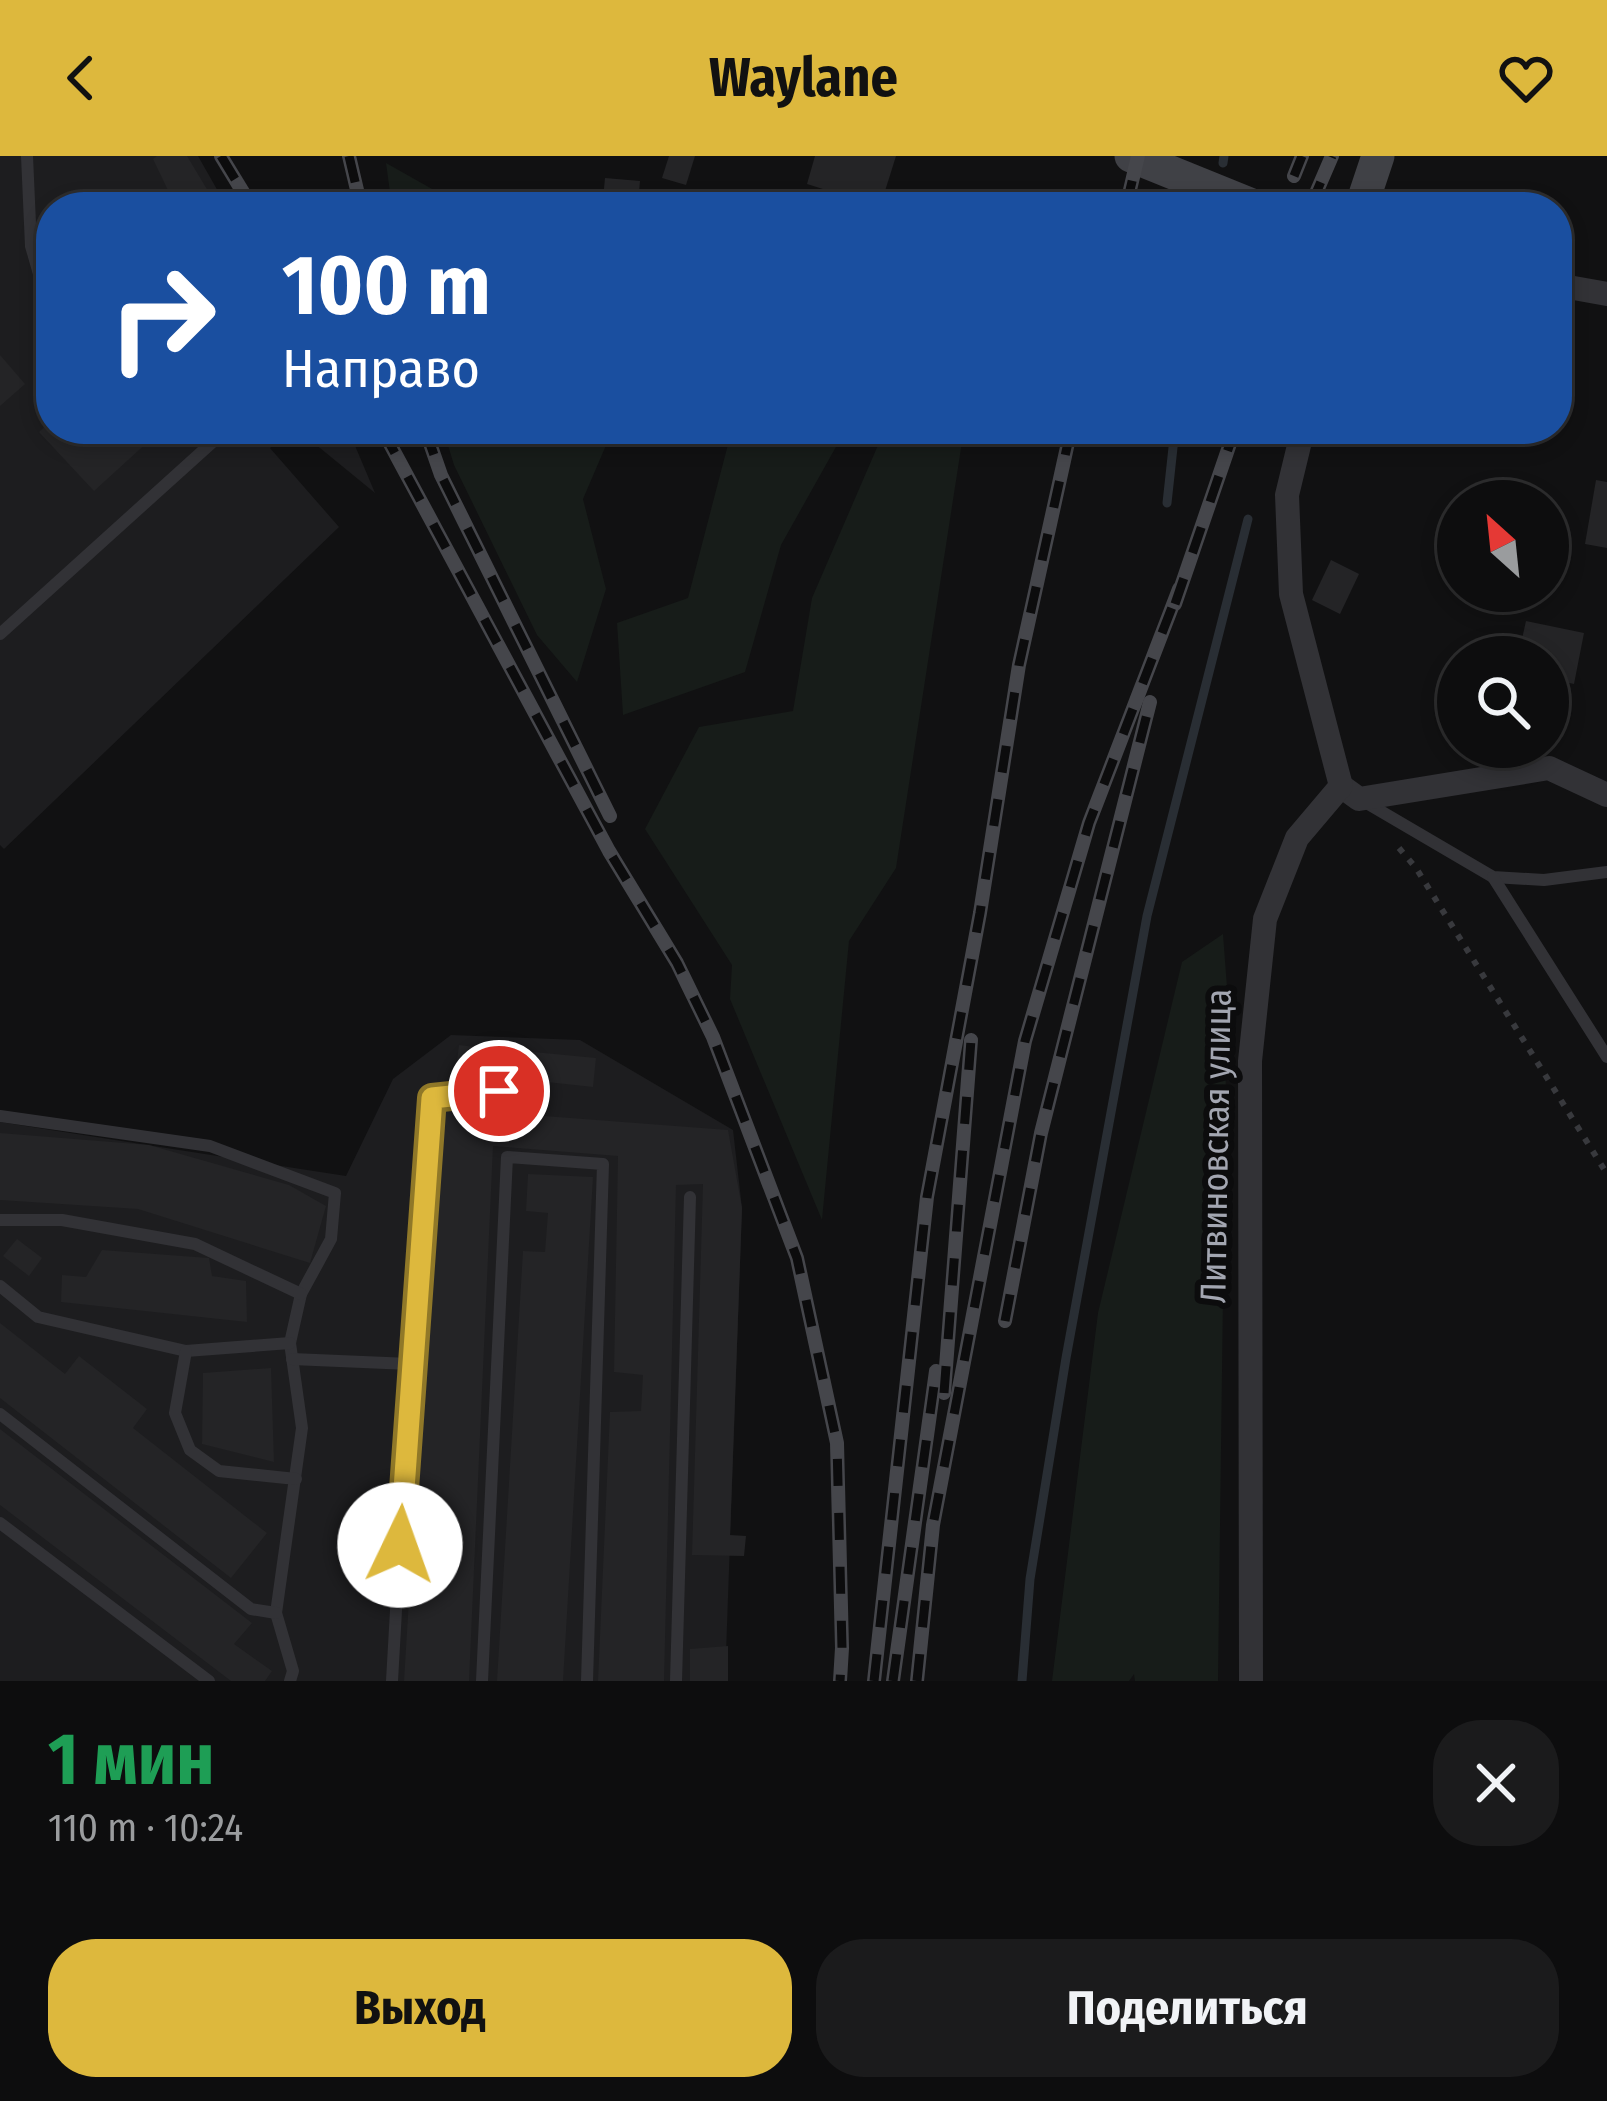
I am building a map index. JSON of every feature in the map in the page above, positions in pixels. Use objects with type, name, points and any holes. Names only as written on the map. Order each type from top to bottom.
[{"type":"street","points":[[1131,156],[1220,192]]},
{"type":"street","points":[[1366,192],[1378,156]]},
{"type":"street","points":[[1572,288],[1607,294]]},
{"type":"street","points":[[1299,444],[1287,495],[1291,594],[1350,792],[1549,768],[1607,795]]},
{"type":"street","name":"Литвиновская улица","points":[[1251,1681],[1250,1061],[1265,919],[1297,838],[1350,792]]},
{"type":"lane","points":[[27,156],[36,264]]},
{"type":"lane","points":[[0,634],[210,444]]},
{"type":"lane","points":[[1350,792],[1493,877],[1607,1057]]},
{"type":"lane","points":[[1493,877],[1544,880],[1607,872]]},
{"type":"lane","points":[[392,1681],[410,1364],[432,1098],[499,1091]]},
{"type":"lane","points":[[0,1116],[210,1146],[335,1193],[332,1239],[301,1294],[290,1343],[302,1428],[276,1613],[293,1670],[290,1681]]},
{"type":"lane","points":[[482,1681],[507,1157],[603,1164],[587,1681]]},
{"type":"lane","points":[[676,1681],[690,1197]]},
{"type":"lane","points":[[0,1220],[62,1220],[195,1244],[301,1294]]},
{"type":"lane","points":[[0,1286],[38,1317],[186,1351],[290,1343]]},
{"type":"lane","points":[[186,1351],[175,1413],[190,1450],[219,1472],[296,1480]]},
{"type":"lane","points":[[292,1359],[410,1364]]},
{"type":"lane","points":[[0,1414],[251,1609],[276,1613]]},
{"type":"lane","points":[[0,1523],[209,1681]]},
{"type":"path","points":[[1350,792],[1416,868],[1607,1174]]},
{"type":"shaded area","points":[[0,156],[198,156],[218,192],[36,192],[36,444],[276,444],[270,448],[339,527],[4,849],[0,845]]},
{"type":"shaded area","points":[[386,163],[437,192],[390,192]]},
{"type":"shaded area","points":[[315,444],[354,444],[375,493]]},
{"type":"shaded area","points":[[448,444],[607,444],[583,499],[606,589],[577,682],[537,635]]},
{"type":"shaded area","points":[[728,444],[838,444],[781,545],[745,672],[623,715],[617,623],[688,598]]},
{"type":"shaded area","points":[[879,444],[962,444],[896,868],[849,941],[822,1220],[730,999],[732,965],[645,829],[699,727],[793,711],[812,598]]},
{"type":"shaded area","points":[[1223,934],[1227,987],[1218,1681],[1135,1681],[1134,1674],[1129,1681],[1052,1681],[1098,1313],[1182,962]]},
{"type":"shaded area","points":[[451,1035],[580,1040],[733,1130],[742,1208],[725,1681],[0,1681],[0,1122],[346,1176],[393,1079]]},
{"type":"building","points":[[187,156],[209,192],[169,192],[153,159]]},
{"type":"building","points":[[669,156],[695,156],[686,185],[662,178]]},
{"type":"building","points":[[815,156],[896,156],[885,192],[832,192],[807,184]]},
{"type":"building","points":[[605,178],[640,181],[639,192],[604,192]]},
{"type":"building","points":[[0,355],[25,384],[0,406]]},
{"type":"building","points":[[50,444],[146,444],[94,491]]},
{"type":"building","points":[[1596,480],[1607,482],[1607,548],[1585,544]]},
{"type":"building","points":[[1331,560],[1359,574],[1340,614],[1312,600]]},
{"type":"building","points":[[1526,621],[1584,633],[1574,684],[1569,683],[1569,636],[1523,636]]},
{"type":"building","points":[[459,1045],[491,1049],[487,1074],[456,1069]]},
{"type":"building","points":[[513,1050],[596,1058],[593,1087],[510,1078]]},
{"type":"building","points":[[439,1108],[728,1130],[742,1208],[730,1535],[746,1536],[744,1556],[692,1555],[703,1184],[676,1185],[664,1681],[598,1681],[610,1412],[641,1411],[643,1375],[614,1372],[618,1156],[493,1146],[469,1681],[404,1681]]},
{"type":"building","points":[[0,1133],[149,1145],[289,1185],[326,1206],[310,1263],[138,1209],[0,1200]]},
{"type":"building","points":[[528,1174],[593,1177],[563,1681],[497,1681],[523,1251],[545,1252],[548,1213],[526,1211]]},
{"type":"building","points":[[17,1239],[42,1258],[29,1276],[3,1256]]},
{"type":"building","points":[[102,1250],[209,1258],[212,1276],[246,1281],[247,1322],[61,1302],[62,1275],[86,1277]]},
{"type":"building","points":[[0,1323],[65,1374],[79,1356],[147,1409],[133,1428],[267,1533],[231,1578],[0,1398]]},
{"type":"building","points":[[271,1368],[274,1462],[202,1444],[203,1373]]},
{"type":"building","points":[[0,1429],[252,1623],[234,1644],[272,1671],[265,1681],[231,1681],[0,1505]]},
{"type":"building","points":[[728,1646],[728,1681],[690,1681],[690,1649]]},
{"type":"waterway","points":[[1223,163],[1224,156]]},
{"type":"waterway","points":[[1167,503],[1173,444]]},
{"type":"waterway","points":[[1022,1681],[1030,1579],[1066,1358],[1147,916],[1248,519]]},
{"type":"railway","points":[[221,156],[243,192]]},
{"type":"railway","points":[[349,156],[357,192]]},
{"type":"railway","points":[[1130,192],[1138,156]]},
{"type":"railway","points":[[1294,176],[1302,156]]},
{"type":"railway","points":[[1316,192],[1332,156]]},
{"type":"railway","points":[[390,444],[609,851],[677,963],[713,1037],[797,1258],[837,1443],[840,1681]]},
{"type":"railway","points":[[430,444],[441,475],[610,816]]},
{"type":"railway","points":[[874,1681],[927,1197],[980,913],[1019,665],[1068,444]]},
{"type":"railway","points":[[1175,604],[1230,444]]},
{"type":"railway","points":[[917,1681],[933,1525],[1025,1041],[1089,823],[1179,589]]},
{"type":"railway","points":[[1005,1321],[1041,1133],[1150,702]]},
{"type":"railway","points":[[944,1393],[971,1040]]},
{"type":"railway","points":[[893,1681],[936,1371]]},
{"type":"route","points":[[400,1545],[432,1098],[499,1091]]}]
